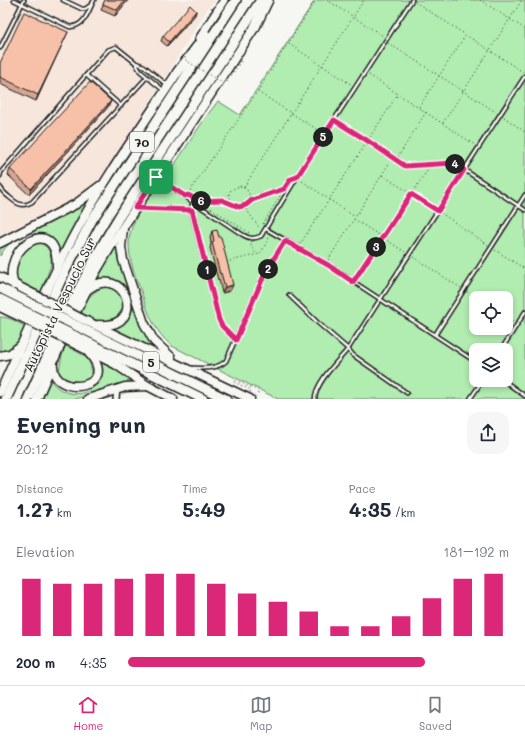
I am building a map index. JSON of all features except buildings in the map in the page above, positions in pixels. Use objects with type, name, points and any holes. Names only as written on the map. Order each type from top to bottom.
[{"type":"highway","points":[[178,73],[235,0]]},
{"type":"highway","name":"Autopista Vespucio Sur","points":[[6,399],[56,289],[86,230],[235,0]]},
{"type":"highway","name":"Autopista Vespucio Sur","points":[[28,399],[69,308],[98,252],[119,217],[261,0]]},
{"type":"highway","points":[[254,27],[268,0]]},
{"type":"highway","name":"5","points":[[0,288],[35,300],[226,399]]},
{"type":"highway","name":"5","points":[[0,299],[28,317],[203,399]]},
{"type":"main road","points":[[0,392],[57,268],[80,224],[224,0]]},
{"type":"main road","points":[[37,399],[86,292],[125,224],[273,0]]},
{"type":"main road","points":[[0,243],[76,204],[107,180]]},
{"type":"main road","points":[[125,224],[121,241],[122,260],[146,328],[151,338],[163,350],[187,368]]},
{"type":"main road","points":[[14,246],[31,238],[44,240],[51,245],[55,252],[57,268]]},
{"type":"main road","points":[[4,266],[6,275],[14,285]]},
{"type":"main road","points":[[0,278],[14,285],[35,300]]},
{"type":"main road","points":[[79,322],[109,326],[120,321],[127,309],[126,297],[120,288],[110,284],[96,285],[86,292]]},
{"type":"main road","points":[[0,307],[15,315]]},
{"type":"main road","points":[[0,314],[28,317]]},
{"type":"main road","points":[[94,324],[250,399]]},
{"type":"main road","points":[[53,363],[55,379],[62,388],[72,393],[79,393],[86,391],[94,384],[97,370],[92,357],[71,338]]},
{"type":"main road","points":[[0,356],[10,354],[23,343]]},
{"type":"main road","points":[[82,348],[115,364],[148,386],[170,398]]},
{"type":"main road","points":[[88,399],[117,389],[132,386],[148,386]]},
{"type":"street","points":[[116,399],[117,389]]},
{"type":"lane","points":[[14,0],[70,27],[76,27],[81,24],[94,0]]},
{"type":"lane","points":[[0,48],[24,0]]},
{"type":"lane","points":[[63,0],[82,9],[92,5]]},
{"type":"lane","points":[[156,177],[248,238],[254,239],[261,236],[297,177],[412,0]]},
{"type":"lane","points":[[0,176],[1,172],[108,50],[116,47],[136,63],[144,66],[167,89]]},
{"type":"lane","points":[[136,63],[140,72],[167,89]]},
{"type":"lane","points":[[86,75],[121,106]]},
{"type":"lane","points":[[315,399],[315,393],[320,384],[348,349],[525,75]]},
{"type":"lane","points":[[0,187],[1,190],[16,203],[22,205],[30,203],[147,77]]},
{"type":"lane","points":[[334,120],[405,166],[454,163],[525,210]]},
{"type":"lane","points":[[435,335],[525,195]]},
{"type":"lane","points":[[193,202],[192,210],[219,320],[222,326],[236,340]]},
{"type":"lane","points":[[135,208],[192,210]]},
{"type":"lane","points":[[266,229],[325,264],[469,357]]},
{"type":"lane","points":[[187,368],[210,368],[221,365],[227,359],[266,271],[285,241]]},
{"type":"lane","points":[[289,295],[353,355],[407,393]]},
{"type":"lane","points":[[505,343],[525,312]]},
{"type":"lane","points":[[470,399],[478,387]]},
{"type":"lane","points":[[513,387],[525,396]]},
{"type":"path","points":[[185,196],[188,195],[257,92],[316,0]]},
{"type":"path","points":[[327,0],[525,132]]},
{"type":"path","points":[[244,187],[364,0]]},
{"type":"path","points":[[412,0],[525,75]]},
{"type":"path","points":[[480,0],[525,29]]},
{"type":"path","points":[[443,123],[522,0]]},
{"type":"path","points":[[212,8],[184,59],[224,84],[240,60],[241,61],[227,82]]},
{"type":"path","points":[[419,108],[466,36]]},
{"type":"path","points":[[288,43],[356,88]]},
{"type":"path","points":[[365,72],[479,147]]},
{"type":"path","points":[[257,92],[325,135]]},
{"type":"path","points":[[298,248],[398,94]]},
{"type":"path","points":[[325,264],[382,175],[426,112]]},
{"type":"path","points":[[353,282],[431,164]]},
{"type":"path","points":[[382,175],[525,269]]},
{"type":"path","points":[[297,177],[382,237],[469,293]]},
{"type":"path","points":[[244,206],[260,229],[288,184]]},
{"type":"path","points":[[231,204],[229,197],[230,191],[240,186],[244,187],[252,200]]},
{"type":"path","points":[[253,234],[199,201],[222,200],[236,207],[244,206],[252,200],[284,189]]},
{"type":"path","points":[[224,262],[257,254],[262,251],[271,233]]},
{"type":"path","points":[[254,239],[251,245],[257,254]]},
{"type":"path","points":[[513,321],[517,324]]},
{"type":"path","points":[[251,390],[234,382],[235,380],[259,391],[255,399]]},
{"type":"shaded area","points":[[0,0],[216,0],[210,5],[110,167],[98,181],[73,200],[0,236]]},
{"type":"green space","points":[[315,0],[525,0],[525,399],[278,399],[172,346],[166,341],[150,316],[135,275],[129,248],[131,231],[140,210],[169,173],[218,101],[240,115]]},
{"type":"green space","points":[[89,199],[60,253],[55,242],[49,237],[32,233],[25,234]]},
{"type":"green space","points":[[15,239],[5,248],[0,256],[0,247]]},
{"type":"green space","points":[[38,242],[47,248],[51,261],[51,265],[41,292],[23,284],[16,279],[10,270],[9,263],[14,252],[19,248]]},
{"type":"green space","points":[[118,242],[123,270],[145,334],[157,351],[109,328],[121,325],[128,319],[131,310],[131,301],[121,284],[112,280],[101,280],[94,284]]},
{"type":"green space","points":[[104,286],[114,287],[120,290],[124,301],[121,312],[117,316],[111,320],[98,321],[79,311],[84,303],[96,291]]},
{"type":"green space","points":[[0,317],[10,319],[26,327],[14,347],[0,351]]},
{"type":"green space","points":[[65,346],[82,354],[89,362],[91,367],[91,380],[82,389],[65,387],[61,382],[60,369]]},
{"type":"green space","points":[[99,359],[138,382],[120,384],[76,399],[41,399],[50,378],[61,390],[68,393],[84,393],[91,389],[96,384],[99,377]]},
{"type":"route","points":[[334,120],[405,166],[454,163],[464,170],[438,211],[411,194],[353,282],[328,265],[285,241],[266,271],[236,340],[222,326],[219,320],[192,210],[135,208],[156,177],[185,196],[188,195],[199,201],[222,200],[236,207],[243,206],[252,200],[284,189],[291,179],[297,177],[334,120]]}]
